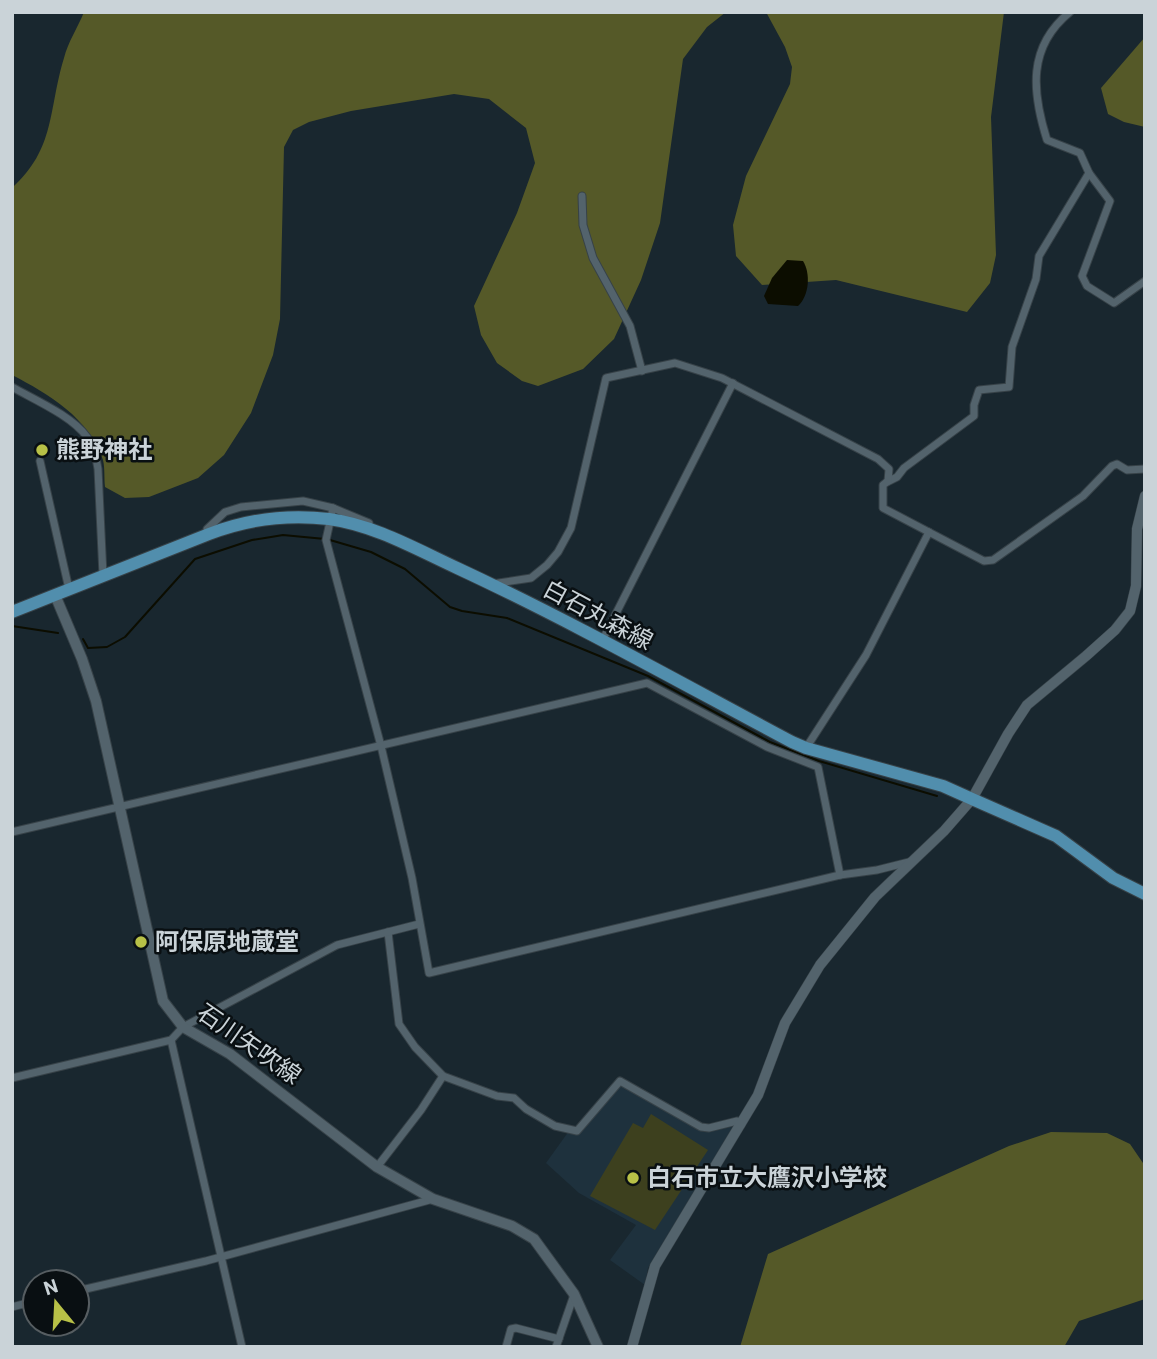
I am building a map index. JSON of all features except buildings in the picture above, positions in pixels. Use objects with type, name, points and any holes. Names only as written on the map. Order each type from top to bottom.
[{"type":"main road","name":"白石丸森線","points":[[12,612],[209,534],[261,519],[331,513],[491,584],[806,748],[943,786],[1056,836],[1113,878],[1145,894]]},
{"type":"main road","name":"石川矢吹線","points":[[55,595],[96,701],[163,1001],[183,1027],[230,1054],[377,1167],[433,1199],[512,1226],[534,1239],[574,1294],[598,1347]]},
{"type":"street","points":[[1070,12],[1048,33],[1037,60],[1038,106],[1047,140],[1080,153],[1089,173],[1111,201],[1082,276],[1087,286],[1114,303],[1145,281]]},
{"type":"street","points":[[883,485],[974,416],[979,390],[1009,387],[1012,347],[1036,279],[1039,256],[1089,173]]},
{"type":"street","points":[[582,196],[583,225],[593,258],[630,326],[642,371]]},
{"type":"street","points":[[491,584],[531,578],[558,552],[571,528],[606,378],[676,363],[733,383],[878,458],[889,469],[888,481],[883,485]]},
{"type":"street","points":[[602,641],[733,383]]},
{"type":"street","points":[[12,387],[73,423],[88,438],[96,455],[98,469],[103,575]]},
{"type":"street","points":[[40,461],[69,589]]},
{"type":"street","points":[[883,485],[883,508],[984,561],[990,561],[1083,496],[1112,466],[1117,464],[1127,470],[1145,469]]},
{"type":"street","points":[[632,1347],[655,1266],[758,1095],[785,1023],[820,965],[875,897],[972,799],[1027,705],[1115,630],[1130,611],[1140,589],[1141,553],[1137,529],[1145,496]]},
{"type":"street","points":[[331,513],[326,537],[381,746],[412,878],[429,973],[840,875],[913,861]]},
{"type":"street","points":[[806,748],[866,655],[929,532]]},
{"type":"street","points":[[12,832],[647,683],[767,747],[818,767],[840,875]]},
{"type":"street","points":[[12,1078],[171,1040],[183,1027],[337,945],[419,924]]},
{"type":"street","points":[[388,932],[399,1024],[415,1047],[443,1076],[497,1096],[514,1098],[526,1109],[555,1126],[577,1131],[620,1081],[701,1127],[709,1128],[737,1121],[741,1125]]},
{"type":"street","points":[[171,1040],[242,1347]]},
{"type":"street","points":[[377,1167],[421,1110],[443,1076]]},
{"type":"street","points":[[91,1288],[221,1257],[433,1199]]},
{"type":"street","points":[[506,1347],[511,1329],[516,1328],[557,1343],[574,1294]]},
{"type":"shaded area","points":[[787,260],[803,261],[806,266],[808,278],[805,297],[798,306],[768,304],[764,296],[772,278]]},
{"type":"shaded area","name":"白石市立大鷹沢小学校","points":[[620,1084],[705,1132],[732,1125],[736,1127],[648,1268],[645,1285],[610,1260],[636,1225],[579,1193],[546,1163],[569,1131],[580,1133]]},
{"type":"green space","points":[[84,12],[726,12],[707,27],[683,59],[660,223],[641,280],[614,339],[583,369],[538,386],[522,381],[497,363],[481,335],[474,306],[517,213],[535,163],[526,128],[489,99],[454,94],[351,111],[309,122],[293,130],[284,147],[280,319],[273,355],[251,413],[224,455],[198,478],[149,497],[125,498],[105,487],[103,460],[97,445],[78,420],[40,390],[12,375],[12,188],[26,173],[44,143],[66,52]]},
{"type":"green space","points":[[766,12],[1004,12],[991,117],[996,255],[990,283],[967,312],[836,280],[762,285],[736,256],[733,225],[746,176],[790,84],[792,67],[785,47]]},
{"type":"green space","points":[[1145,37],[1145,127],[1124,122],[1108,114],[1101,88]]},
{"type":"green space","points":[[651,1114],[708,1150],[655,1230],[590,1196],[633,1123],[643,1128]]},
{"type":"green space","points":[[1051,1132],[1107,1133],[1130,1144],[1145,1166],[1145,1299],[1079,1321],[1064,1347],[740,1347],[768,1254],[1009,1146]]},
{"type":"waterway","points":[[83,639],[88,648],[107,647],[125,637],[195,559],[252,540],[283,535],[325,539]]},
{"type":"waterway","points":[[330,540],[371,552],[405,569],[450,607],[507,618],[648,676],[770,742],[819,761],[937,796]]},
{"type":"waterway","points":[[12,626],[58,633]]},
{"type":"place","name":"熊野神社","points":[[42,450]]},
{"type":"place","name":"阿保原地蔵堂","points":[[141,942]]},
{"type":"place","name":"白石市立大鷹沢小学校","points":[[633,1178]]}]
